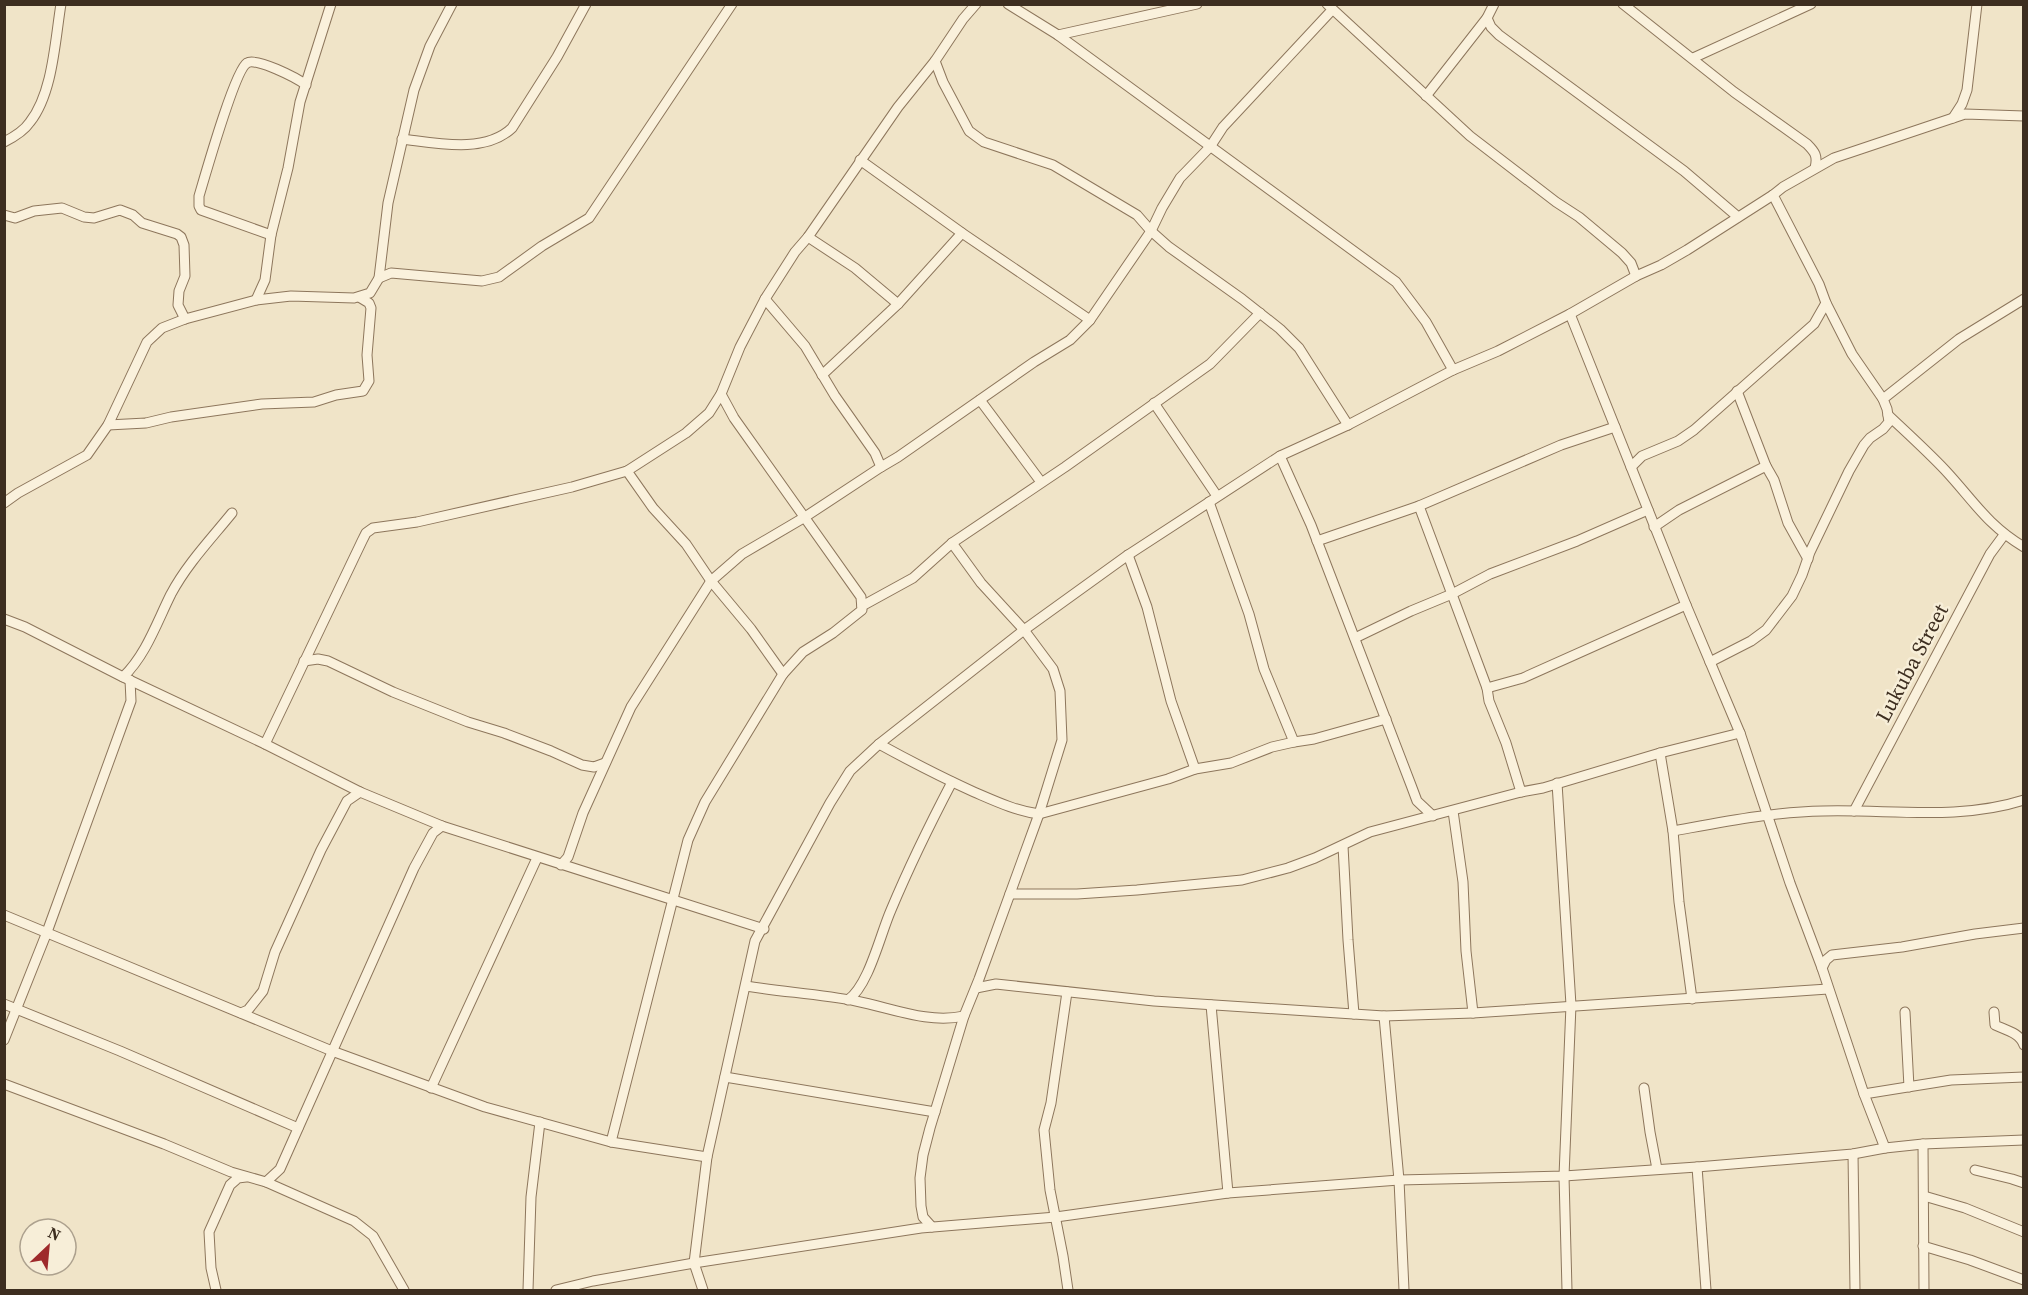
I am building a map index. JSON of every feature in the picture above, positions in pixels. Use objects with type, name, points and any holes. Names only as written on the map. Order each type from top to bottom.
[{"type":"street","points":[[4,142],[22,131],[32,121],[42,98],[51,67],[61,4]]},
{"type":"street","points":[[256,300],[265,280],[271,236],[306,85],[331,4]]},
{"type":"street","points":[[4,503],[87,455],[108,425],[147,342],[162,328],[185,319],[256,300],[291,296],[346,299],[370,293],[379,278],[388,203],[414,90],[430,46],[452,4]]},
{"type":"street","points":[[402,139],[472,144],[506,134],[557,57],[586,4]]},
{"type":"street","points":[[379,278],[391,273],[482,281],[499,277],[542,246],[589,218],[732,4]]},
{"type":"street","points":[[266,744],[366,533],[373,528],[427,520],[572,488],[627,471],[686,433],[708,413],[721,394],[740,346],[765,298],[795,252],[808,237],[898,107],[976,4]]},
{"type":"street","points":[[1008,4],[1072,45],[1396,282],[1426,322],[1453,370]]},
{"type":"street","points":[[1058,35],[1197,4]]},
{"type":"street","points":[[1426,96],[1487,18],[1494,4]]},
{"type":"street","points":[[1623,4],[1814,152],[1834,158]]},
{"type":"street","points":[[1693,58],[1811,4]]},
{"type":"street","points":[[1953,118],[1967,90],[1977,4]]},
{"type":"street","points":[[561,865],[568,857],[583,813],[631,708],[711,581],[742,554],[805,518],[898,457],[1034,362],[1070,340],[1090,320],[1151,231],[1180,178],[1210,147],[1223,128],[1329,7],[1470,136],[1579,217],[1622,253],[1631,263],[1636,276]]},
{"type":"street","points":[[1487,18],[1491,27],[1499,35],[1684,171],[1738,217]]},
{"type":"street","points":[[1072,45],[1081,30]]},
{"type":"street","points":[[271,236],[201,210],[199,196],[228,103],[244,65],[254,61],[306,85]]},
{"type":"street","points":[[935,61],[943,82],[969,131],[984,142],[1030,157],[1071,175],[1137,215],[1151,231],[1192,264],[1280,329],[1299,348],[1348,425]]},
{"type":"street","points":[[703,1290],[694,1263],[707,1156],[755,941],[764,929],[830,803],[850,771],[879,744],[1024,630],[1128,555],[1280,456],[1348,425],[1453,370],[1498,351],[1570,314],[1678,255],[1773,195],[1782,186],[1834,158],[1965,114],[2024,116]]},
{"type":"street","points":[[1814,152],[1817,157],[1815,168]]},
{"type":"street","points":[[860,160],[1090,320]]},
{"type":"street","points":[[1710,662],[1752,641],[1766,630],[1792,596],[1849,471],[1864,445],[1889,422],[1883,399],[1852,354],[1773,195]]},
{"type":"street","points":[[4,215],[15,219],[34,211],[62,208],[84,217],[94,218],[120,210],[133,215],[142,223],[177,234],[184,245],[185,276],[179,291],[178,305],[185,319]]},
{"type":"street","points":[[822,375],[898,304],[962,233]]},
{"type":"street","points":[[808,237],[855,268],[898,304]]},
{"type":"street","points":[[1631,263],[1647,271]]},
{"type":"street","points":[[108,425],[146,423],[171,417],[262,404],[314,402],[336,395],[363,391],[369,381],[367,355],[371,308],[369,303],[359,297]]},
{"type":"street","points":[[765,298],[805,346],[875,453],[881,467]]},
{"type":"street","points":[[1883,399],[1959,339],[2024,299]]},
{"type":"street","points":[[1631,467],[1642,456],[1678,441],[1694,430],[1814,324],[1826,303]]},
{"type":"street","points":[[862,606],[913,578],[952,543],[1210,364],[1260,313]]},
{"type":"street","points":[[1570,314],[1686,605],[1740,733],[1790,883],[1885,1148]]},
{"type":"street","points":[[1737,391],[1766,466],[1774,480],[1788,523],[1808,559]]},
{"type":"street","points":[[611,1142],[688,840],[705,802],[783,674],[804,652],[862,610],[861,597],[734,418],[721,394]]},
{"type":"street","points":[[980,400],[1041,482]]},
{"type":"street","points":[[1154,403],[1213,499],[1264,669],[1294,741]]},
{"type":"street","points":[[1888,415],[1945,470],[1988,521],[2004,535],[2024,547]]},
{"type":"street","points":[[1317,542],[1419,506],[1530,458],[1615,427]]},
{"type":"street","points":[[1280,456],[1317,542],[1417,801],[1433,816]]},
{"type":"street","points":[[1654,526],[1679,510],[1766,466]]},
{"type":"street","points":[[627,471],[653,508],[686,544],[711,581],[738,612],[783,674]]},
{"type":"street","points":[[1419,506],[1487,688],[1489,701],[1506,743],[1521,792]]},
{"type":"street","points":[[1355,638],[1490,574],[1577,541],[1648,510]]},
{"type":"street","points":[[4,1040],[47,932],[131,701],[126,679],[186,570],[232,513]]},
{"type":"street","name":"Lukuba Street","points":[[1854,811],[1990,554],[2004,535]]},
{"type":"street","points":[[933,1227],[923,1217],[920,1178],[923,1155],[964,1016],[1039,814],[1062,740],[1060,691],[1053,669],[1024,630],[981,583],[952,543]]},
{"type":"street","points":[[1128,555],[1147,607],[1171,701],[1195,769]]},
{"type":"street","points":[[1487,688],[1523,678],[1686,605]]},
{"type":"street","points":[[4,620],[25,627],[126,679],[266,744],[360,792],[442,826],[764,929]]},
{"type":"street","points":[[304,661],[318,659],[328,661],[393,692],[468,722],[551,751],[582,765],[594,766],[605,763]]},
{"type":"street","points":[[879,744],[952,782],[1021,811],[1039,814],[1168,779],[1195,769],[1231,763],[1272,747],[1314,739],[1386,718]]},
{"type":"street","points":[[1010,894],[1077,894],[1242,880],[1288,868],[1343,846],[1370,832],[1740,733]]},
{"type":"street","points":[[1660,753],[1673,831],[1679,902],[1692,999]]},
{"type":"street","points":[[848,1000],[855,995],[863,983],[891,910],[952,782]]},
{"type":"street","points":[[1557,783],[1571,1005],[1564,1176],[1567,1290]]},
{"type":"street","points":[[241,1013],[248,1010],[263,992],[275,952],[321,850],[347,801],[360,792]]},
{"type":"street","points":[[1673,831],[1768,814],[1854,811],[1964,812],[2024,800]]},
{"type":"street","points":[[1453,811],[1463,882],[1466,951],[1473,1013]]},
{"type":"street","points":[[266,1182],[280,1169],[414,868],[433,833],[442,826]]},
{"type":"street","points":[[1343,846],[1354,1014]]},
{"type":"street","points":[[431,1088],[537,858]]},
{"type":"street","points":[[4,915],[332,1051],[485,1107],[611,1142],[707,1156]]},
{"type":"street","points":[[1822,968],[1832,955],[1902,947],[2024,928]]},
{"type":"street","points":[[976,988],[996,984],[1121,999],[1384,1016],[1473,1013],[1828,989]]},
{"type":"street","points":[[746,987],[848,1000],[919,1016],[943,1019],[964,1016]]},
{"type":"street","points":[[1067,992],[1051,1102],[1044,1130],[1050,1190],[1068,1290]]},
{"type":"street","points":[[4,1004],[130,1055],[298,1128]]},
{"type":"street","points":[[1211,1005],[1228,1193]]},
{"type":"street","points":[[1905,1012],[1909,1087]]},
{"type":"street","points":[[1994,1012],[1995,1025],[2018,1035],[2024,1045]]},
{"type":"street","points":[[1384,1016],[1399,1180],[1404,1290]]},
{"type":"street","points":[[725,1077],[935,1112]]},
{"type":"street","points":[[1864,1094],[1951,1080],[2024,1077]]},
{"type":"street","points":[[4,1084],[164,1144],[231,1172],[251,1176],[354,1221],[373,1236],[404,1290]]},
{"type":"street","points":[[1644,1088],[1657,1169]]},
{"type":"street","points":[[528,1290],[531,1197],[540,1122]]},
{"type":"street","points":[[556,1290],[694,1263],[933,1227],[1056,1217],[1228,1193],[1399,1180],[1564,1176],[1853,1154],[1923,1144],[2024,1140]]},
{"type":"street","points":[[1923,1144],[1923,1246],[1927,1288]]},
{"type":"street","points":[[1853,1154],[1855,1290]]},
{"type":"street","points":[[1697,1167],[1707,1290]]},
{"type":"street","points":[[1975,1170],[2024,1184]]},
{"type":"street","points":[[216,1290],[211,1268],[209,1232],[233,1181],[251,1176]]},
{"type":"street","points":[[1924,1196],[1965,1208],[2024,1232]]},
{"type":"street","points":[[1923,1246],[2024,1280]]}]
